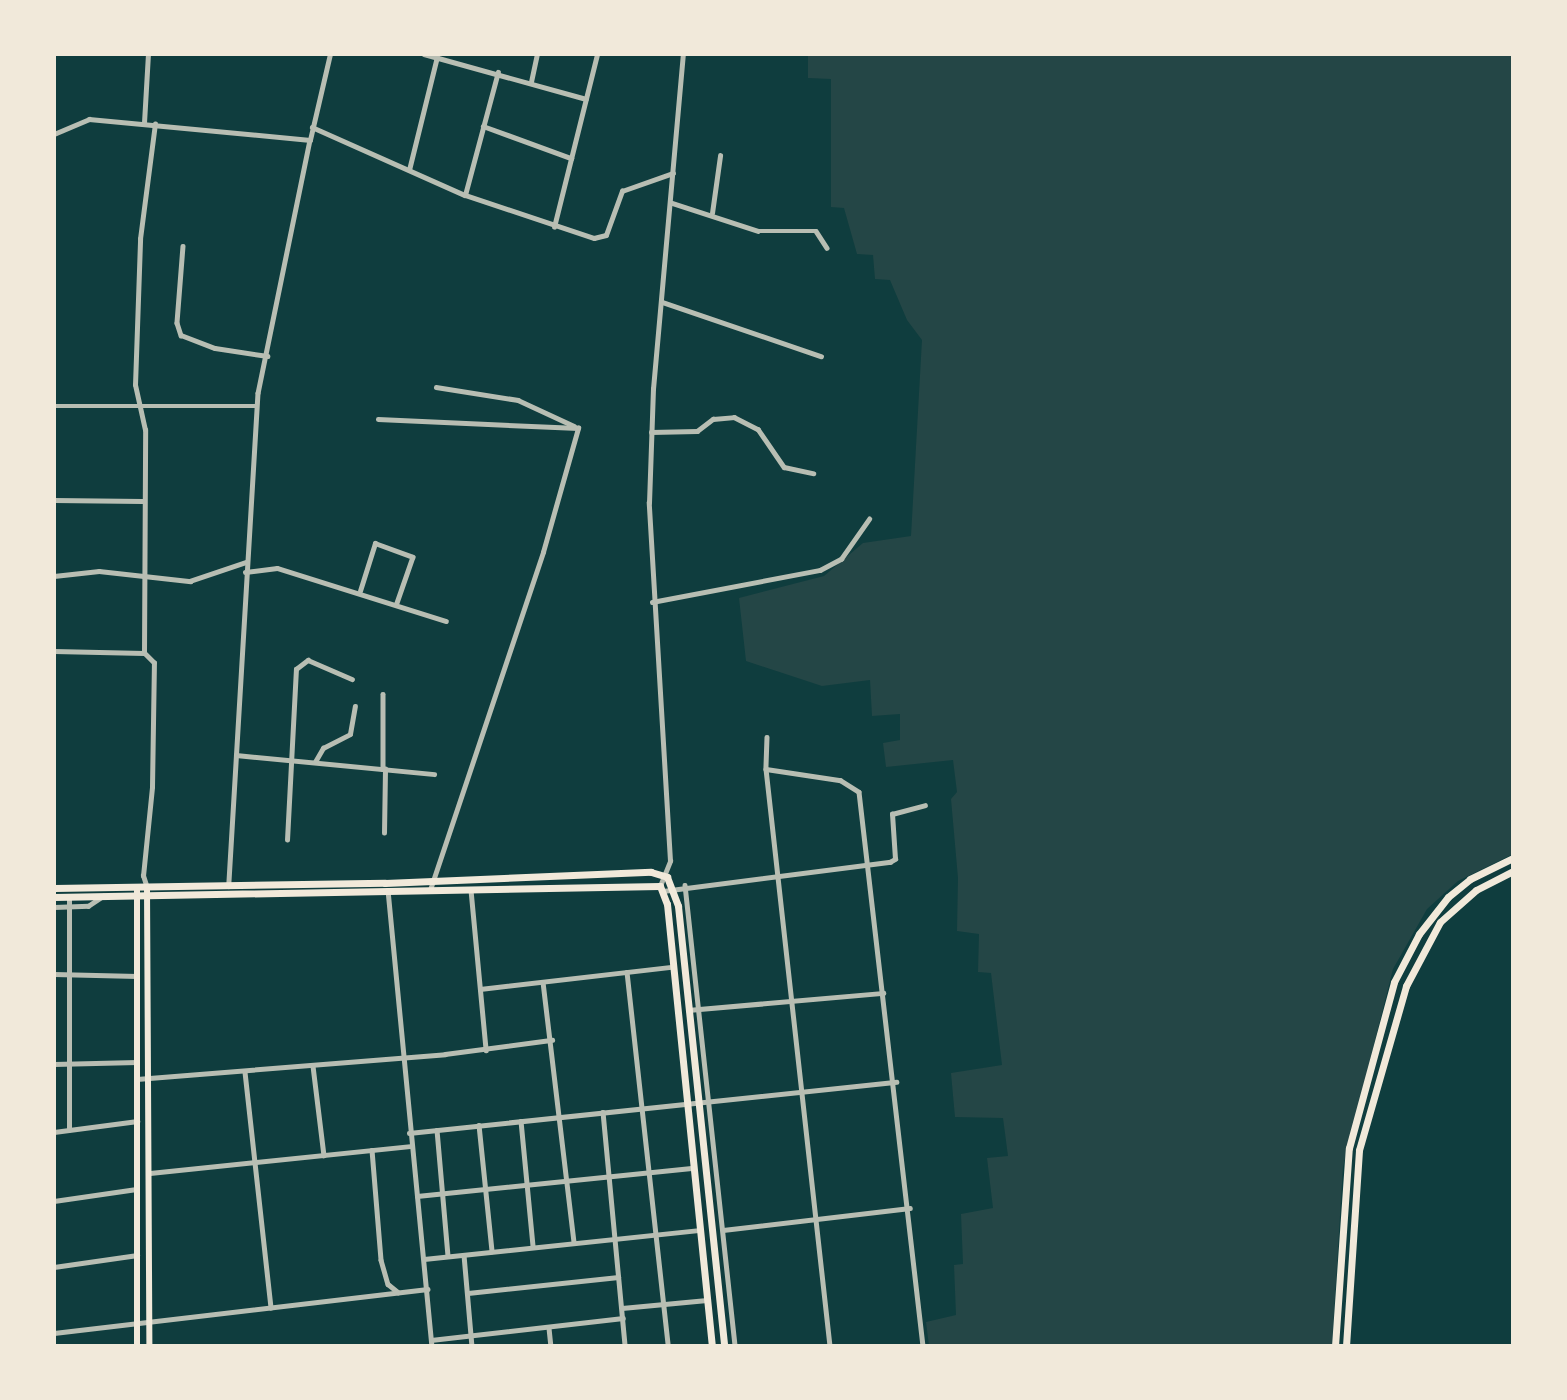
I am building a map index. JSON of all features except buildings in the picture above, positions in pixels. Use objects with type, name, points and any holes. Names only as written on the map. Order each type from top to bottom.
[{"type":"main road","points":[[1335,1346],[1349,1148],[1394,982],[1419,934],[1448,897],[1470,879],[1513,858]]},
{"type":"main road","points":[[1346,1346],[1359,1150],[1406,986],[1440,922],[1476,890],[1513,871]]},
{"type":"main road","points":[[54,888],[148,892],[651,872],[667,877],[674,888],[724,1346]]},
{"type":"main road","points":[[229,890],[661,888],[712,1346]]},
{"type":"main road","points":[[54,897],[103,896],[137,891]]},
{"type":"main road","points":[[137,891],[137,1346]]},
{"type":"main road","points":[[148,892],[149,1346]]},
{"type":"street","points":[[144,123],[148,54]]},
{"type":"street","points":[[229,890],[245,572],[257,406],[310,140],[330,54]]},
{"type":"street","points":[[424,54],[449,56],[586,99]]},
{"type":"street","points":[[531,82],[537,54]]},
{"type":"street","points":[[554,227],[597,54]]},
{"type":"street","points":[[682,54],[672,202],[651,432],[652,602],[667,784],[667,877],[661,888],[869,866],[895,859],[892,814],[925,805]]},
{"type":"street","points":[[409,170],[436,57]]},
{"type":"street","points":[[465,195],[498,72]]},
{"type":"street","points":[[54,134],[70,123],[89,119],[310,140]]},
{"type":"street","points":[[144,653],[142,501],[145,430],[135,385],[140,239],[155,124]]},
{"type":"street","points":[[482,126],[571,158]]},
{"type":"street","points":[[313,127],[465,195],[554,227],[601,238],[622,191],[673,173]]},
{"type":"street","points":[[712,213],[720,156]]},
{"type":"street","points":[[672,202],[712,213],[758,231],[816,231],[827,248]]},
{"type":"street","points":[[183,246],[177,323],[180,335],[215,348],[267,356]]},
{"type":"street","points":[[662,302],[821,356]]},
{"type":"street","points":[[436,387],[518,400],[578,428]]},
{"type":"street","points":[[54,406],[141,409],[257,406]]},
{"type":"street","points":[[651,432],[697,431],[713,419],[734,417],[758,429],[785,467],[813,473]]},
{"type":"street","points":[[378,419],[578,428]]},
{"type":"street","points":[[430,890],[542,552],[578,428]]},
{"type":"street","points":[[54,500],[142,501]]},
{"type":"street","points":[[652,602],[820,569],[841,559],[869,519]]},
{"type":"street","points":[[360,592],[375,543],[413,557],[397,603]]},
{"type":"street","points":[[54,576],[99,571],[200,580],[246,562]]},
{"type":"street","points":[[245,572],[277,568],[397,603],[446,621]]},
{"type":"street","points":[[54,651],[144,653],[154,663],[152,788],[143,876],[137,891]]},
{"type":"street","points":[[287,840],[296,669],[300,662],[308,660],[352,679]]},
{"type":"street","points":[[383,694],[384,833]]},
{"type":"street","points":[[315,762],[323,748],[350,734],[355,706]]},
{"type":"street","points":[[767,737],[766,769],[830,1346]]},
{"type":"street","points":[[236,755],[434,774]]},
{"type":"street","points":[[766,769],[853,785],[859,792],[896,1082],[923,1346]]},
{"type":"street","points":[[143,876],[148,892]]},
{"type":"street","points":[[385,883],[388,891],[401,1057],[418,1196],[431,1343],[622,1318]]},
{"type":"street","points":[[685,886],[735,1346]]},
{"type":"street","points":[[470,889],[486,1050]]},
{"type":"street","points":[[54,907],[93,904],[103,896]]},
{"type":"street","points":[[69,897],[66,974],[69,1130]]},
{"type":"street","points":[[480,989],[671,967]]},
{"type":"street","points":[[627,972],[668,1346]]},
{"type":"street","points":[[54,974],[137,976]]},
{"type":"street","points":[[543,982],[562,1116],[575,1242]]},
{"type":"street","points":[[688,1010],[883,993]]},
{"type":"street","points":[[136,1079],[486,1050],[552,1040]]},
{"type":"street","points":[[54,1064],[137,1062]]},
{"type":"street","points":[[313,1066],[324,1155]]},
{"type":"street","points":[[245,1072],[271,1308]]},
{"type":"street","points":[[409,1133],[896,1082]]},
{"type":"street","points":[[603,1112],[625,1346]]},
{"type":"street","points":[[54,1132],[137,1121]]},
{"type":"street","points":[[522,1121],[533,1246]]},
{"type":"street","points":[[479,1125],[492,1251]]},
{"type":"street","points":[[437,1130],[448,1256]]},
{"type":"street","points":[[150,1173],[411,1146]]},
{"type":"street","points":[[372,1150],[382,1260],[388,1284],[398,1293]]},
{"type":"street","points":[[418,1196],[694,1168]]},
{"type":"street","points":[[54,1201],[136,1189]]},
{"type":"street","points":[[723,1230],[815,1217],[910,1208]]},
{"type":"street","points":[[424,1259],[700,1230]]},
{"type":"street","points":[[54,1267],[137,1255]]},
{"type":"street","points":[[464,1255],[472,1346]]},
{"type":"street","points":[[468,1293],[618,1277]]},
{"type":"street","points":[[54,1334],[427,1289]]},
{"type":"street","points":[[622,1308],[707,1300]]},
{"type":"street","points":[[549,1328],[551,1346]]},
{"type":"shaded area","points":[[808,54],[1513,54],[1513,854],[1458,881],[1427,909],[1393,969],[1343,1167],[1332,1346],[929,1346],[926,1322],[956,1315],[954,1265],[963,1264],[961,1214],[993,1208],[987,1158],[1008,1156],[1003,1118],[955,1117],[951,1073],[1002,1065],[991,973],[978,972],[979,934],[957,931],[958,878],[951,799],[957,792],[953,760],[886,767],[883,743],[900,740],[900,714],[872,716],[870,680],[822,686],[746,661],[739,598],[824,576],[863,543],[911,536],[922,340],[907,320],[890,280],[875,279],[873,255],[857,254],[844,208],[831,207],[831,79],[808,78]]}]
